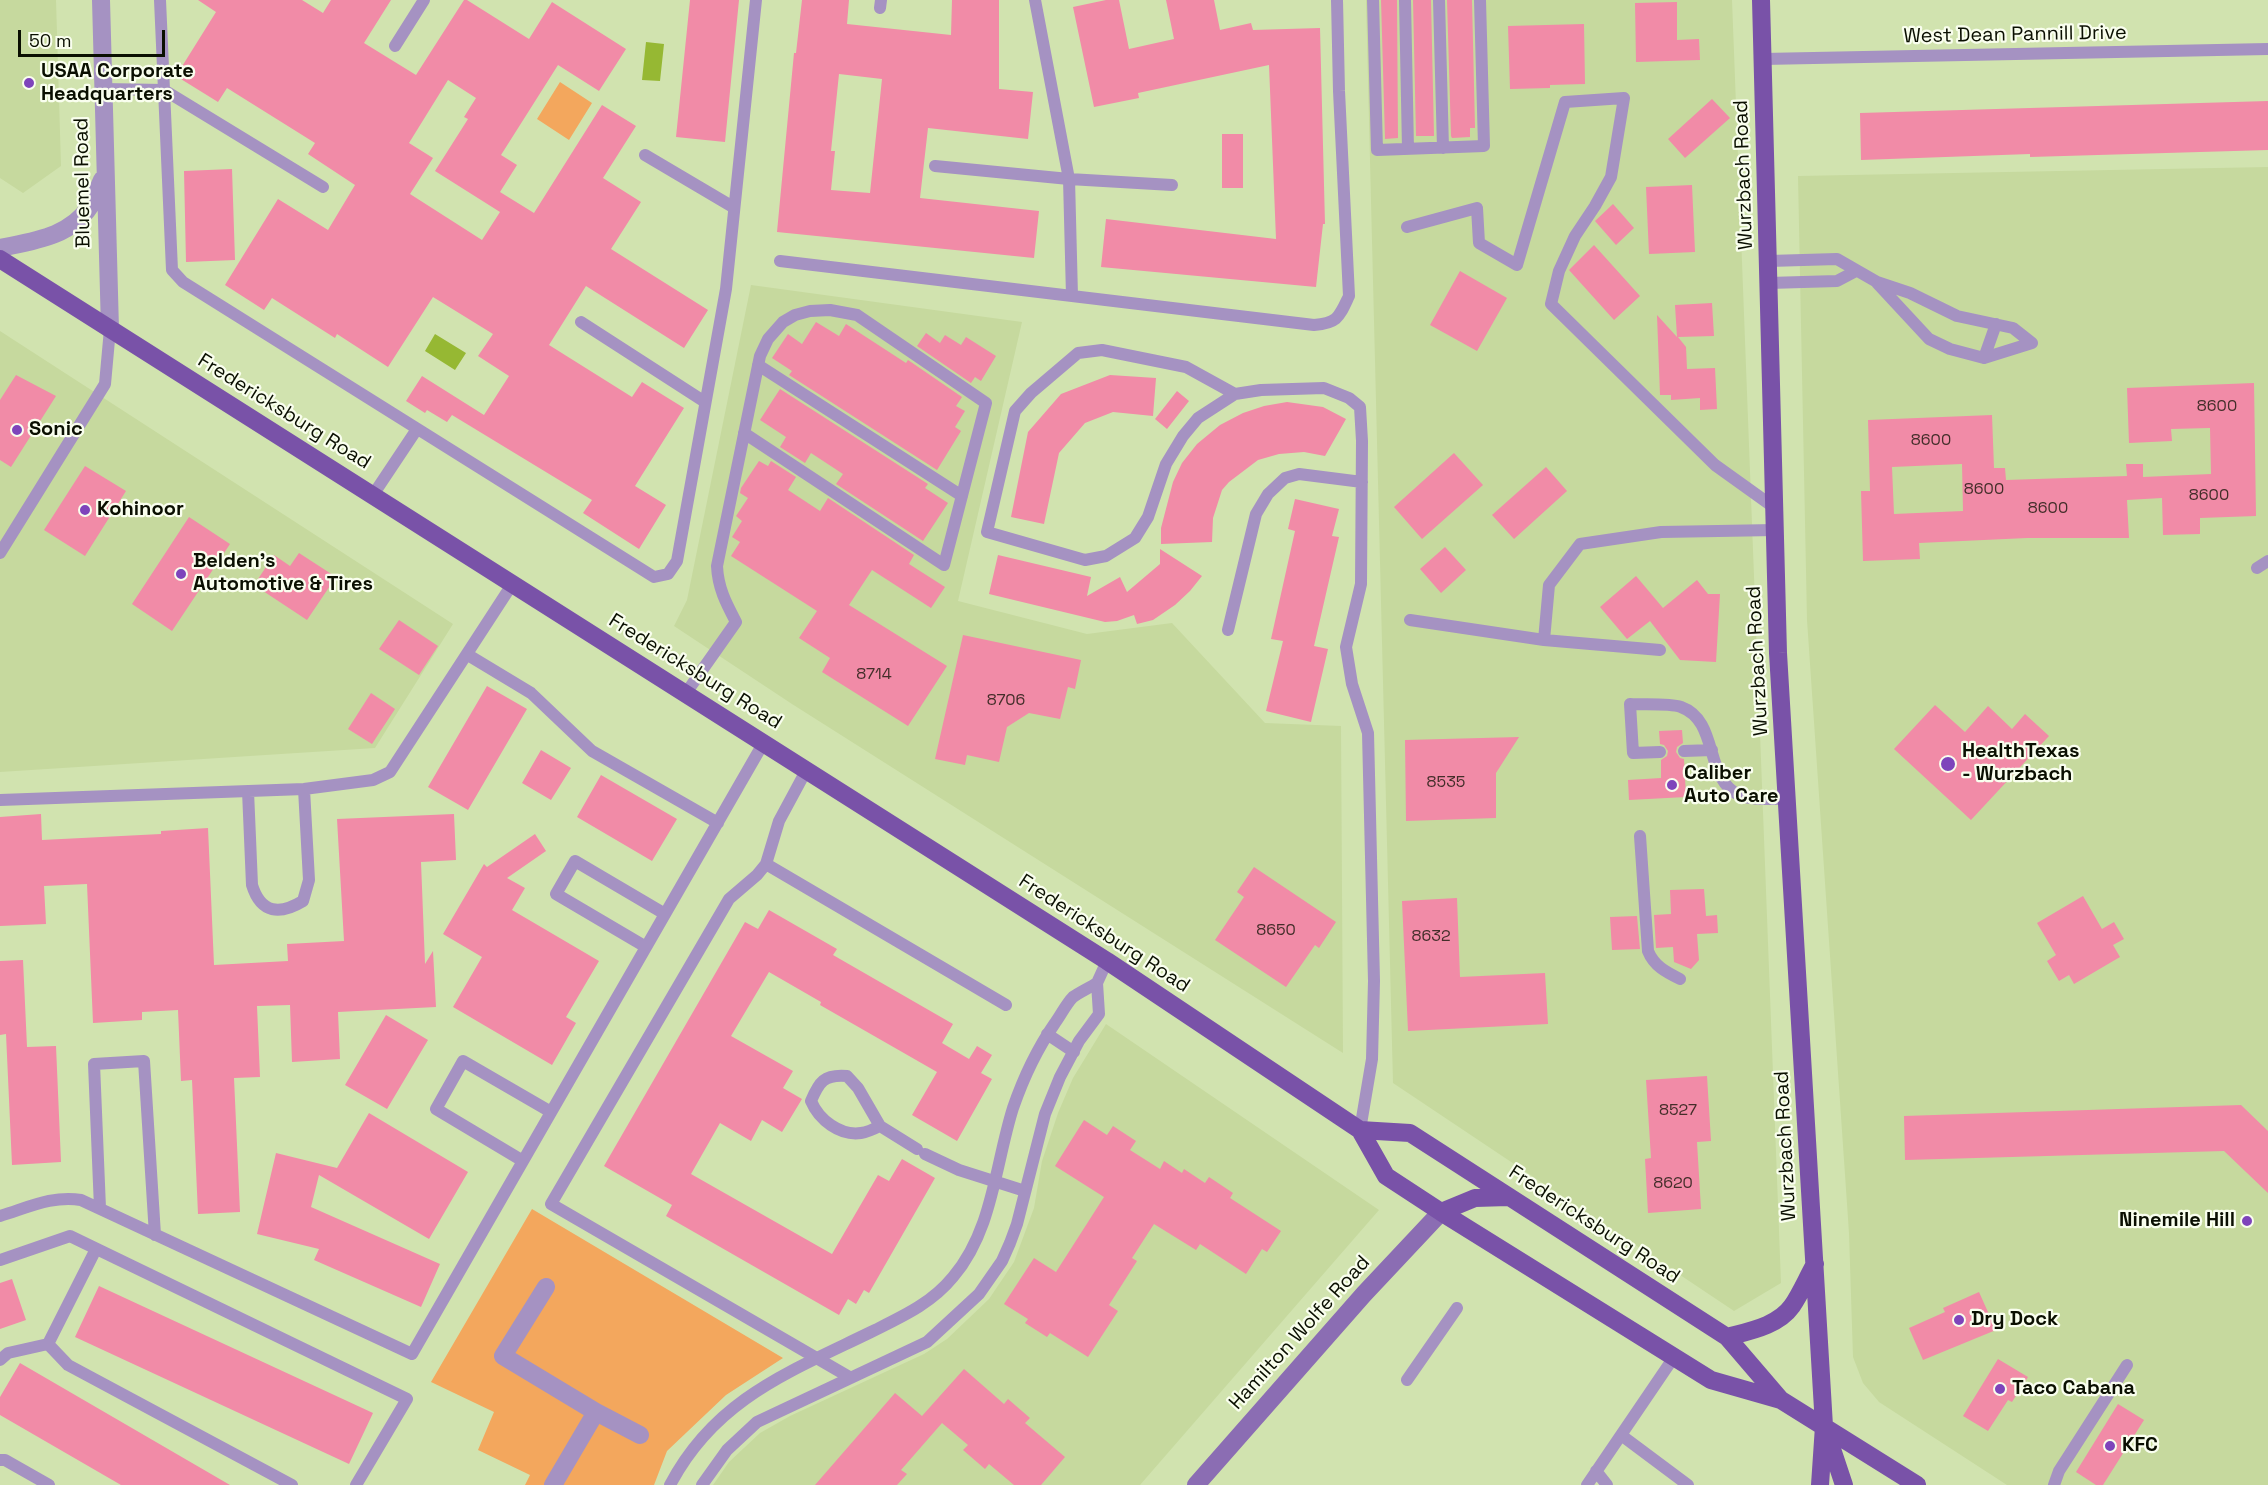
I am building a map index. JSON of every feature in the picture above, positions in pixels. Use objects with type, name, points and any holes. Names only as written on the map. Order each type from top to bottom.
[{"type":"main road","name":"Wurzbach Road","points":[[1761,0],[1778,653],[1824,1426],[1820,1485]]},
{"type":"main road","name":"Fredericksburg Road","points":[[0,259],[1107,960],[1360,1130],[1386,1176],[1441,1212],[1711,1380],[1781,1400],[1917,1485]]},
{"type":"main road","name":"Fredericksburg Road","points":[[1360,1130],[1410,1133],[1728,1337],[1781,1400]]},
{"type":"main road","points":[[1441,1212],[1475,1198],[1508,1197]]},
{"type":"main road","points":[[1728,1337],[1759,1329],[1776,1320],[1791,1308],[1815,1264]]},
{"type":"main road","name":"Wurzbach Road","points":[[1824,1426],[1844,1485]]},
{"type":"street","name":"Bluemel Road","points":[[101,0],[104,176],[110,329]]},
{"type":"street","points":[[0,248],[56,235],[79,220],[91,206],[104,176]]},
{"type":"street","name":"Hamilton Wolfe Road","points":[[1196,1485],[1364,1294],[1441,1212]]},
{"type":"street","points":[[546,1287],[503,1356],[596,1412],[640,1435]]},
{"type":"street","points":[[553,1485],[596,1412]]},
{"type":"lane","points":[[160,0],[172,270],[183,282],[654,577],[668,574],[677,561],[726,289],[756,0]]},
{"type":"lane","points":[[395,45],[424,0]]},
{"type":"lane","points":[[1035,0],[1069,179],[1072,296]]},
{"type":"lane","points":[[780,261],[1314,325],[1330,324],[1340,316],[1349,296],[1337,0]]},
{"type":"lane","points":[[1373,0],[1377,150],[1484,146],[1479,0]]},
{"type":"lane","points":[[1405,0],[1408,149]]},
{"type":"lane","points":[[1439,0],[1443,148]]},
{"type":"lane","name":"West Dean Pannill Drive","points":[[1763,59],[2268,49]]},
{"type":"lane","points":[[103,90],[164,90],[322,187]]},
{"type":"lane","points":[[1407,227],[1477,208],[1479,243],[1517,265],[1565,102],[1624,98],[1611,177],[1595,207],[1575,236],[1559,271],[1551,304],[1714,465],[1775,508]]},
{"type":"lane","points":[[645,155],[734,207]]},
{"type":"lane","points":[[935,166],[1069,179],[1172,185]]},
{"type":"lane","points":[[1769,261],[1837,259],[1877,282],[1910,293],[1958,316],[2013,328],[2031,343],[1984,358],[1950,349],[1929,339],[1877,282]]},
{"type":"lane","points":[[1769,283],[1837,281],[1857,271]]},
{"type":"lane","points":[[686,693],[736,622],[723,598],[718,582],[717,566],[744,433],[758,365],[768,339],[783,322],[795,315],[810,311],[830,310],[857,315],[986,403],[944,565],[744,433]]},
{"type":"lane","points":[[580,322],[705,402]]},
{"type":"lane","points":[[1984,358],[1996,324]]},
{"type":"lane","points":[[0,553],[105,384],[110,329]]},
{"type":"lane","points":[[1235,394],[1186,367],[1102,350],[1078,353],[1031,393],[1016,411],[987,532],[1085,560],[1106,555],[1135,538],[1148,517],[1166,464],[1183,436],[1198,418],[1235,394],[1261,390],[1323,388],[1350,398],[1360,407],[1361,584],[1346,647],[1352,684],[1368,733],[1374,981],[1372,1059],[1360,1130]]},
{"type":"lane","points":[[758,365],[962,496]]},
{"type":"lane","points":[[373,495],[417,429]]},
{"type":"lane","points":[[1228,630],[1256,514],[1268,494],[1285,478],[1299,474],[1362,482]]},
{"type":"lane","points":[[1544,640],[1549,585],[1580,544],[1661,532],[1775,530]]},
{"type":"lane","points":[[2268,561],[2257,568],[2268,567]]},
{"type":"lane","points":[[0,800],[304,789],[373,780],[390,772],[513,583]]},
{"type":"lane","points":[[1410,620],[1544,640],[1660,650]]},
{"type":"lane","points":[[468,655],[531,693],[592,751],[714,829]]},
{"type":"lane","points":[[1660,752],[1633,753],[1630,704],[1680,707],[1699,717],[1712,750],[1717,771],[1730,789],[1743,797],[1787,799]]},
{"type":"lane","points":[[0,1216],[53,1199],[68,1198],[100,1208],[412,1354],[764,742]]},
{"type":"lane","points":[[1684,752],[1712,750]]},
{"type":"lane","points":[[807,769],[779,821],[766,864],[757,875],[729,899],[550,1204],[851,1378]]},
{"type":"lane","points":[[248,791],[252,885],[256,898],[271,909],[288,910],[303,901],[309,880],[304,789]]},
{"type":"lane","points":[[1640,836],[1648,951],[1651,959],[1663,970],[1680,979]]},
{"type":"lane","points":[[646,947],[555,894],[575,861],[665,914]]},
{"type":"lane","points":[[766,864],[1006,1005]]},
{"type":"lane","points":[[702,1485],[727,1450],[757,1422],[927,1342],[979,1294],[1002,1261],[1010,1243],[1045,1114],[1060,1077],[1099,1014],[1097,984],[1107,960]]},
{"type":"lane","points":[[670,1485],[681,1464],[710,1427],[744,1399],[768,1383],[915,1310],[939,1293],[953,1278],[972,1249],[986,1218],[1013,1108],[1030,1067],[1047,1034],[1073,998],[1097,984]]},
{"type":"lane","points":[[1047,1034],[1074,1052]]},
{"type":"lane","points":[[100,1208],[94,1064],[144,1061],[155,1235]]},
{"type":"lane","points":[[523,1161],[436,1109],[464,1061],[551,1112]]},
{"type":"lane","points":[[880,1126],[860,1133],[849,1133],[823,1121],[815,1112],[811,1101],[816,1089],[826,1078],[836,1075],[847,1076],[858,1088],[880,1126],[921,1151],[959,1170],[1025,1191]]},
{"type":"lane","points":[[0,1260],[70,1236],[407,1399],[356,1485]]},
{"type":"lane","points":[[48,1344],[96,1248]]},
{"type":"lane","points":[[1407,1380],[1457,1308]]},
{"type":"lane","points":[[0,1360],[8,1353],[48,1344]]},
{"type":"lane","points":[[48,1344],[68,1365],[292,1485]]},
{"type":"lane","points":[[1587,1485],[1674,1357]]},
{"type":"lane","points":[[2054,1485],[2059,1471],[2127,1365]]},
{"type":"lane","points":[[1621,1435],[1688,1485]]},
{"type":"lane","points":[[0,1460],[5,1460],[49,1485]]},
{"type":"lane","points":[[1596,1471],[1607,1485]]},
{"type":"shaded area","name":"USAA Corporate Headquarters","points":[[0,0],[56,0],[61,166],[23,193],[0,178]]},
{"type":"shaded area","points":[[1366,0],[1732,0],[1781,1283],[1734,1311],[1393,1083]]},
{"type":"shaded area","points":[[646,42],[664,44],[660,81],[642,80]]},
{"type":"shaded area","points":[[560,82],[592,103],[569,140],[537,119]]},
{"type":"shaded area","points":[[2268,167],[2268,1485],[2007,1485],[1879,1402],[1863,1383],[1853,1357],[1849,1233],[1807,620],[1798,176]]},
{"type":"shaded area","points":[[751,285],[1022,322],[958,601],[1087,634],[1172,623],[1265,723],[1341,726],[1343,1053],[792,704],[674,626],[687,600]]},
{"type":"shaded area","points":[[0,331],[453,624],[375,748],[0,772]]},
{"type":"shaded area","points":[[435,334],[466,353],[455,370],[425,351]]},
{"type":"shaded area","points":[[1106,1024],[1379,1210],[1140,1485],[713,1485],[729,1462],[760,1433],[790,1416],[924,1354],[947,1339],[989,1299],[1014,1262],[1034,1208],[1042,1161],[1058,1113],[1073,1078]]},
{"type":"shaded area","points":[[532,1209],[783,1358],[726,1395],[667,1451],[654,1485],[525,1485],[530,1475],[478,1450],[494,1412],[431,1382]]},
{"type":"building","points":[[198,0],[302,0],[323,13],[331,0],[391,0],[364,43],[416,75],[464,0],[529,39],[552,2],[626,49],[599,91],[558,65],[501,155],[517,165],[500,192],[534,213],[602,105],[636,126],[603,178],[641,202],[611,249],[708,310],[684,348],[586,286],[549,345],[632,397],[642,382],[684,408],[635,486],[666,505],[639,549],[583,513],[592,500],[452,415],[447,422],[427,410],[425,413],[406,401],[422,376],[484,415],[509,376],[478,356],[493,334],[433,297],[388,367],[337,334],[335,338],[272,298],[264,310],[225,285],[278,199],[328,230],[355,185],[308,154],[315,143],[227,88],[218,102],[176,76],[216,12]],"holes":[[[448,80],[476,98],[464,117],[468,119],[435,171],[500,212],[482,240],[410,194],[433,158],[409,143]]]},
{"type":"building","points":[[690,0],[739,0],[725,142],[676,137]]},
{"type":"building","points":[[802,0],[849,0],[847,24],[951,35],[952,0],[999,0],[999,89],[1033,92],[1028,139],[928,128],[920,198],[1039,211],[1034,258],[777,232],[794,53],[796,53]],"holes":[[[839,74],[882,79],[870,193],[831,190],[835,151],[831,151]]]},
{"type":"building","points":[[1106,0],[1119,0],[1129,49],[1174,39],[1166,0],[1214,0],[1220,30],[1251,23],[1253,30],[1320,28],[1325,224],[1323,224],[1316,287],[1101,267],[1106,219],[1276,239],[1269,65],[1138,93],[1139,98],[1094,107],[1073,7]]},
{"type":"building","points":[[1381,0],[1397,0],[1398,138],[1385,139]]},
{"type":"building","points":[[1413,0],[1431,0],[1434,136],[1416,136]]},
{"type":"building","points":[[1447,0],[1472,0],[1475,128],[1470,128],[1470,137],[1452,138],[1451,136]]},
{"type":"building","points":[[1677,2],[1677,40],[1699,39],[1700,60],[1636,62],[1635,3]]},
{"type":"building","points":[[1584,24],[1585,84],[1510,89],[1508,26]]},
{"type":"building","points":[[1712,99],[1730,118],[1685,158],[1668,139]]},
{"type":"building","points":[[2268,101],[2268,150],[2030,157],[2030,154],[1861,160],[1860,113]]},
{"type":"building","points":[[1222,134],[1243,134],[1243,188],[1222,188]]},
{"type":"building","points":[[232,169],[235,260],[186,262],[184,171]]},
{"type":"building","points":[[1692,185],[1695,252],[1649,254],[1646,187]]},
{"type":"building","points":[[1613,204],[1634,228],[1616,245],[1595,221]]},
{"type":"building","points":[[1594,245],[1640,296],[1614,320],[1569,270]]},
{"type":"building","points":[[1460,271],[1507,298],[1477,351],[1430,325]]},
{"type":"building","points":[[1712,303],[1714,336],[1678,337],[1686,347],[1687,369],[1715,368],[1717,409],[1700,410],[1700,398],[1671,400],[1671,395],[1660,395],[1657,315],[1677,337],[1675,305]]},
{"type":"building","points":[[816,322],[839,336],[846,324],[906,363],[908,360],[962,397],[956,406],[965,411],[955,427],[961,431],[937,470],[789,375],[792,371],[772,358],[788,334],[802,344]]},
{"type":"building","points":[[926,333],[940,343],[945,335],[961,345],[966,337],[996,356],[981,381],[975,377],[971,383],[917,346]]},
{"type":"building","name":"Sonic","points":[[16,375],[56,396],[11,467],[0,460],[0,400]]},
{"type":"building","points":[[1110,375],[1156,378],[1153,416],[1113,412],[1085,423],[1059,453],[1044,524],[1011,517],[1028,432],[1061,394]]},
{"type":"building","points":[[2254,383],[2256,516],[2200,518],[2200,534],[2163,535],[2162,498],[2127,500],[2129,538],[2027,538],[1919,543],[1920,559],[1863,561],[1861,491],[1870,491],[1868,420],[1992,415],[1994,468],[2005,468],[2006,480],[2127,476],[2126,464],[2143,464],[2143,477],[2211,474],[2210,428],[2171,429],[2172,441],[2129,443],[2127,388]],"holes":[[[1962,464],[1963,511],[1894,514],[1892,467]]]},
{"type":"building","points":[[780,389],[928,484],[925,488],[948,503],[923,541],[836,484],[843,474],[811,453],[805,463],[780,447],[786,437],[760,420]]},
{"type":"building","points":[[1177,391],[1189,401],[1167,429],[1155,419]]},
{"type":"building","points":[[1287,402],[1323,407],[1346,419],[1325,456],[1304,452],[1279,454],[1258,460],[1222,490],[1213,518],[1212,542],[1161,544],[1161,528],[1173,482],[1182,463],[1197,444],[1220,425],[1243,413]]},
{"type":"building","points":[[1454,453],[1483,485],[1422,539],[1394,507]]},
{"type":"building","points":[[759,461],[768,466],[771,461],[796,477],[788,490],[820,511],[828,498],[914,555],[909,564],[945,587],[931,608],[872,570],[849,605],[947,666],[908,726],[822,672],[830,658],[799,638],[817,611],[731,556],[740,542],[732,537],[742,521],[736,516],[748,498],[740,493],[741,488]]},
{"type":"building","name":"Kohinoor","points":[[85,466],[126,491],[85,556],[44,530]]},
{"type":"building","points":[[1546,467],[1567,491],[1514,539],[1492,515]]},
{"type":"building","points":[[1295,499],[1339,509],[1332,536],[1339,537],[1314,646],[1328,649],[1311,722],[1266,711],[1283,641],[1271,639],[1295,531],[1288,529]]},
{"type":"building","name":"Belden's Automotive & Tires","points":[[189,517],[230,544],[172,631],[132,604]]},
{"type":"building","points":[[1445,547],[1466,570],[1441,593],[1420,569]]},
{"type":"building","points":[[1160,549],[1202,576],[1175,605],[1153,620],[1137,624],[1134,615],[1117,621],[1105,622],[989,594],[998,555],[1091,577],[1087,596],[1120,577],[1127,592],[1160,564]]},
{"type":"building","points":[[299,553],[336,577],[307,620],[254,585],[274,555],[290,566]]},
{"type":"building","points":[[1636,576],[1663,608],[1697,580],[1708,594],[1720,594],[1716,662],[1680,660],[1650,621],[1627,639],[1600,607]]},
{"type":"building","points":[[399,620],[438,646],[419,675],[379,649]]},
{"type":"building","points":[[963,635],[1081,660],[1075,689],[1068,687],[1060,719],[1029,713],[1007,727],[999,762],[967,755],[965,765],[935,759]]},
{"type":"building","points":[[487,686],[527,709],[468,810],[428,787]]},
{"type":"building","points":[[371,693],[395,709],[372,744],[348,729]]},
{"type":"building","points":[[1935,705],[1965,732],[1988,706],[2012,729],[2025,714],[2049,736],[1971,820],[1894,749]]},
{"type":"building","points":[[1682,730],[1683,743],[1677,747],[1676,752],[1680,758],[1684,759],[1686,797],[1629,800],[1628,780],[1661,778],[1661,760],[1667,756],[1668,751],[1664,745],[1660,744],[1659,731]]},
{"type":"building","points":[[1519,737],[1496,773],[1496,818],[1406,821],[1405,740]]},
{"type":"building","points":[[541,750],[571,768],[551,800],[522,783]]},
{"type":"building","points":[[601,775],[677,819],[652,861],[577,817]]},
{"type":"building","points":[[41,814],[42,840],[161,834],[161,831],[208,828],[214,965],[288,961],[287,944],[344,941],[337,819],[454,814],[456,860],[421,862],[425,964],[433,951],[436,1007],[338,1012],[340,1059],[292,1062],[290,1005],[257,1006],[260,1077],[234,1078],[240,1212],[198,1214],[192,1080],[181,1081],[178,1010],[142,1012],[142,1020],[93,1023],[87,884],[44,886],[46,924],[0,926],[0,817]]},
{"type":"building","points":[[535,834],[546,851],[507,878],[525,888],[512,910],[599,961],[566,1017],[576,1023],[552,1065],[453,1007],[482,957],[443,934],[484,864],[487,867]]},
{"type":"building","points":[[1254,867],[1336,922],[1319,948],[1315,945],[1286,987],[1215,940],[1244,897],[1237,892]]},
{"type":"building","points":[[1704,889],[1706,916],[1717,915],[1718,933],[1697,934],[1699,960],[1691,969],[1674,962],[1673,947],[1656,948],[1654,915],[1671,914],[1670,890]]},
{"type":"building","points":[[2083,896],[2102,929],[2114,922],[2124,939],[2113,945],[2120,957],[2074,984],[2069,975],[2059,981],[2047,961],[2056,955],[2037,923]]},
{"type":"building","points":[[1457,898],[1460,977],[1545,973],[1548,1024],[1408,1031],[1402,901]]},
{"type":"building","points":[[769,910],[837,949],[833,955],[953,1024],[942,1043],[969,1059],[977,1046],[992,1055],[981,1073],[992,1079],[957,1141],[912,1115],[937,1072],[820,1005],[821,1002],[769,972],[731,1036],[793,1071],[783,1088],[802,1099],[782,1132],[762,1120],[751,1141],[720,1123],[691,1174],[832,1254],[878,1175],[889,1181],[902,1159],[935,1178],[869,1293],[864,1290],[856,1304],[848,1299],[839,1315],[666,1216],[672,1205],[604,1166],[745,922],[758,929]]},
{"type":"building","points":[[1637,916],[1640,949],[1612,950],[1610,917]]},
{"type":"building","points":[[23,960],[27,1047],[56,1046],[61,1162],[12,1165],[6,1034],[0,1035],[0,961]]},
{"type":"building","points":[[386,1015],[428,1040],[387,1109],[345,1085]]},
{"type":"building","points":[[1707,1076],[1711,1141],[1697,1142],[1701,1209],[1648,1213],[1645,1159],[1651,1158],[1646,1080]]},
{"type":"building","points":[[2241,1105],[2268,1131],[2268,1193],[2224,1151],[1905,1160],[1904,1116]]},
{"type":"building","points":[[369,1113],[468,1172],[429,1239],[319,1175],[311,1207],[440,1264],[421,1307],[314,1260],[319,1249],[257,1234],[276,1153],[337,1168]]},
{"type":"building","points":[[1084,1120],[1107,1135],[1113,1126],[1136,1141],[1130,1150],[1160,1169],[1164,1161],[1182,1173],[1184,1169],[1205,1183],[1209,1177],[1233,1193],[1230,1198],[1281,1231],[1267,1252],[1262,1249],[1246,1274],[1200,1244],[1196,1250],[1154,1224],[1132,1258],[1137,1261],[1109,1305],[1118,1311],[1088,1357],[1050,1333],[1047,1337],[1025,1323],[1028,1319],[1004,1304],[1034,1258],[1056,1272],[1104,1197],[1055,1166]]},
{"type":"building","points":[[12,1279],[26,1320],[0,1329],[0,1283]]},
{"type":"building","points":[[99,1286],[373,1413],[349,1464],[75,1337]]},
{"type":"building","name":"Dry Dock","points":[[1979,1292],[1996,1330],[1923,1360],[1909,1328],[1945,1312],[1943,1308]]},
{"type":"building","name":"Taco Cabana","points":[[1998,1359],[2028,1377],[2012,1402],[2008,1400],[1988,1431],[1963,1416]]},
{"type":"building","points":[[20,1363],[230,1485],[121,1485],[0,1415],[0,1397]]},
{"type":"building","points":[[964,1369],[1004,1404],[1008,1399],[1030,1418],[1025,1423],[1065,1457],[1041,1485],[1014,1485],[989,1464],[985,1469],[963,1450],[968,1445],[942,1423],[901,1470],[907,1474],[897,1485],[815,1485],[895,1393],[922,1416]]},
{"type":"building","name":"KFC","points":[[2118,1404],[2144,1420],[2103,1485],[2096,1485],[2076,1472]]},
{"type":"place","name":"USAA Corporate Headquarters","points":[[29,83]]},
{"type":"place","name":"Sonic","points":[[17,430]]},
{"type":"place","name":"Kohinoor","points":[[85,510]]},
{"type":"place","name":"Belden's Automotive & Tires","points":[[181,574]]},
{"type":"place","name":"HealthTexas - Wurzbach","points":[[1948,764]]},
{"type":"place","name":"Caliber Auto Care","points":[[1672,785]]},
{"type":"place","name":"Ninemile Hill","points":[[2247,1221]]},
{"type":"place","name":"Dry Dock","points":[[1959,1320]]},
{"type":"place","name":"Taco Cabana","points":[[2000,1389]]},
{"type":"place","name":"KFC","points":[[2110,1446]]}]
